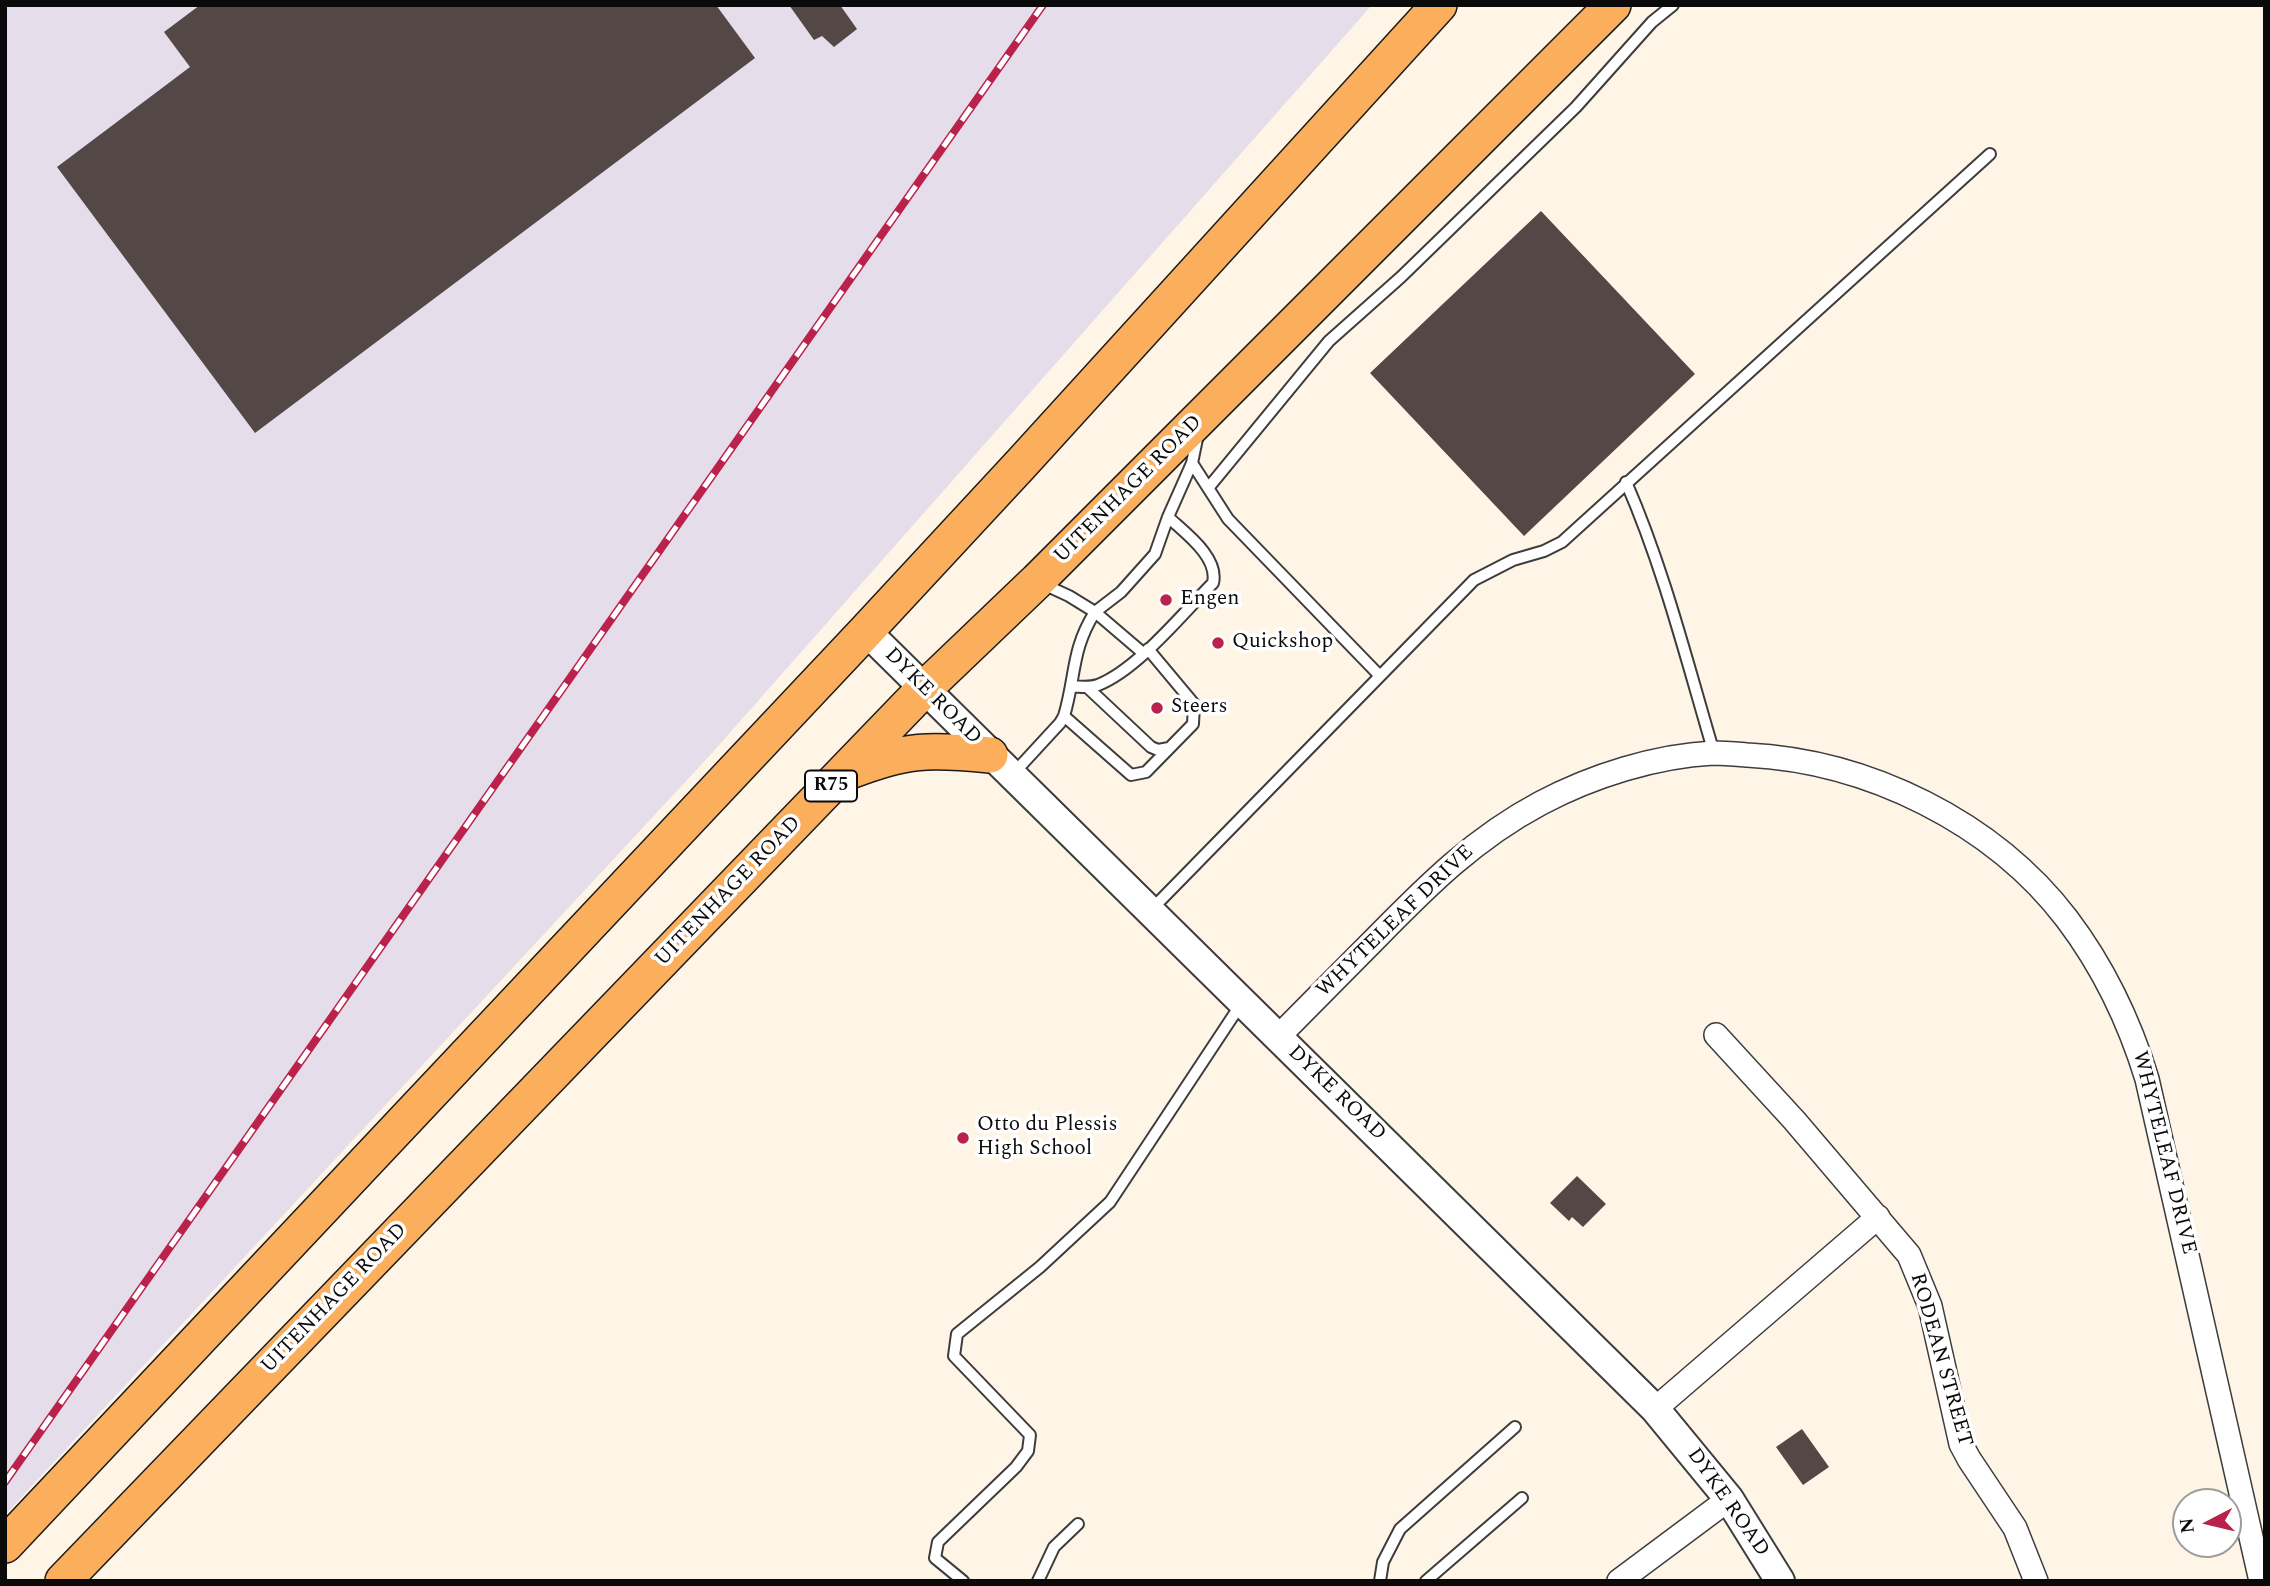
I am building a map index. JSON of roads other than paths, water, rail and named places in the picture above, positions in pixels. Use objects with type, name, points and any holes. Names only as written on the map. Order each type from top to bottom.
[{"type":"main road","points":[[5,1545],[866,631],[1438,5]]},
{"type":"main road","name":"UITENHAGE ROAD","points":[[63,1581],[923,690],[1037,582],[1614,5]]},
{"type":"main road","points":[[844,774],[900,753],[926,750],[1000,766]]},
{"type":"street","name":"DYKE ROAD","points":[[866,631],[1655,1409],[1729,1499],[1780,1581]]},
{"type":"street","name":"WHYTELEAF DRIVE","points":[[1278,1037],[1451,864],[1506,824],[1563,792],[1620,771],[1655,762],[1714,753],[1772,756],[1838,769],[1883,784],[1930,806],[1979,836],[2024,873],[2065,917],[2090,952],[2119,1002],[2134,1037],[2147,1079],[2261,1581]]},
{"type":"street","name":"RODEAN STREET","points":[[1716,1035],[1909,1255],[1930,1307],[1965,1452],[2015,1528],[2036,1581]]},
{"type":"street","points":[[1655,1409],[1878,1217]]},
{"type":"street","points":[[1619,1581],[1729,1499]]},
{"type":"lane","points":[[1209,487],[1329,341],[1401,277],[1576,107],[1651,22],[1673,5]]},
{"type":"lane","points":[[1149,912],[1474,580],[1513,560],[1544,551],[1562,542],[1990,154]]},
{"type":"lane","points":[[1000,766],[1060,723],[1064,716],[1077,649],[1084,630],[1096,612],[1121,592],[1156,554],[1168,517],[1192,463],[1201,418]]},
{"type":"lane","points":[[1192,463],[1228,519],[1379,675]]},
{"type":"lane","points":[[1626,482],[1644,522],[1714,753]]},
{"type":"lane","points":[[1071,686],[1096,686],[1117,675],[1213,583],[1215,575],[1212,566],[1197,545],[1168,517]]},
{"type":"lane","points":[[1037,582],[1096,612],[1145,651],[1195,704],[1193,724],[1146,772],[1131,775],[1064,716]]},
{"type":"lane","points":[[1087,687],[1151,747],[1163,750],[1169,748]]},
{"type":"lane","points":[[964,1581],[935,1559],[938,1542],[1016,1467],[1028,1451],[1030,1435],[954,1356],[957,1334],[1040,1267],[1110,1202],[1242,1002]]},
{"type":"lane","points":[[1380,1581],[1383,1562],[1400,1529],[1515,1427]]},
{"type":"lane","points":[[1426,1581],[1522,1498]]},
{"type":"lane","points":[[1038,1581],[1054,1547],[1078,1524]]},
{"type":"railway","points":[[5,1482],[1043,5]]},
{"type":"place","name":"Engen","points":[[1166,600]]},
{"type":"place","name":"Quickshop","points":[[1218,643]]},
{"type":"place","name":"Steers","points":[[1157,708]]},
{"type":"place","name":"Otto du Plessis High School","points":[[963,1138]]}]
